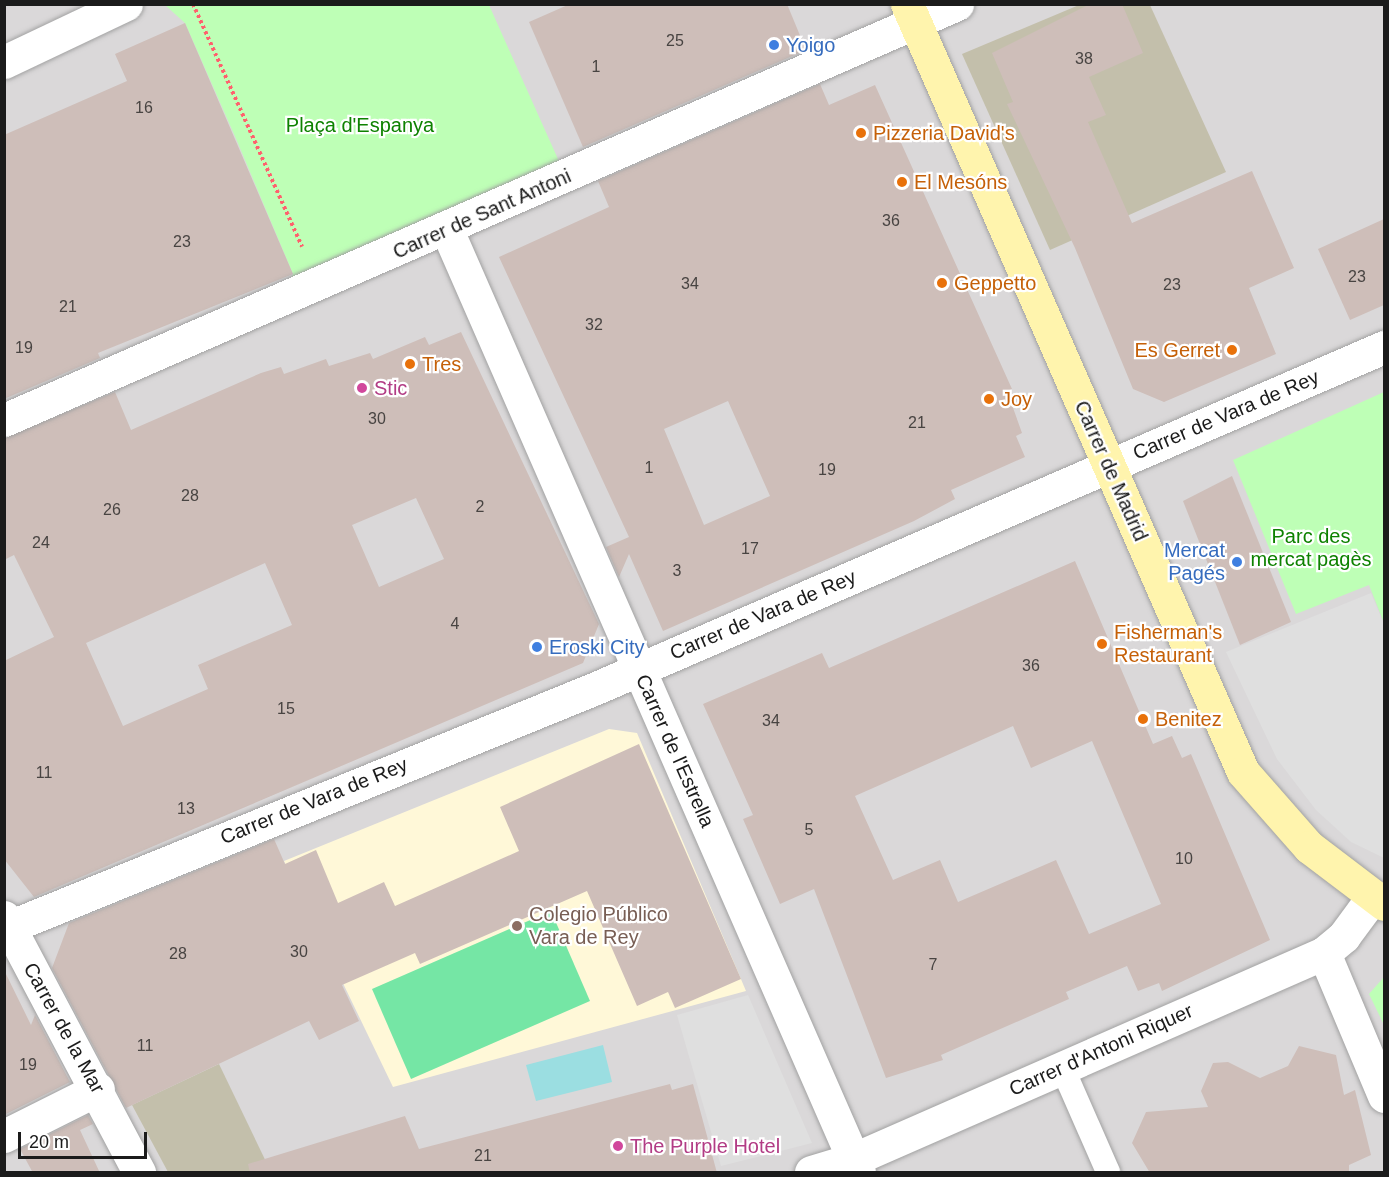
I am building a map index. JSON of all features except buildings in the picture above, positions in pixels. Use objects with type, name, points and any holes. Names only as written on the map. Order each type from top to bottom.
[{"type":"street","points":[[4,62],[126,4]]},
{"type":"street","name":"Carrer de Sant Antoni","points":[[4,420],[447,230],[911,13],[957,4]]},
{"type":"street","name":"Carrer de Madrid","points":[[911,13],[1243,772],[1310,847],[1380,898]]},
{"type":"street","name":"Carrer de l'Estrella","points":[[447,230],[856,1166]]},
{"type":"street","name":"Carrer de Vara de Rey","points":[[6,924],[638,669],[1384,347]]},
{"type":"street","name":"Carrer d'Antoni Riquer","points":[[811,1173],[856,1166],[1062,1067],[1324,953],[1344,936],[1380,898]]},
{"type":"street","name":"Carrer de la Mar","points":[[6,924],[98,1089],[139,1173]]},
{"type":"street","points":[[1324,953],[1384,1096]]},
{"type":"street","points":[[4,1136],[98,1089]]},
{"type":"lane","points":[[1062,1067],[1108,1173]]},
{"type":"path","points":[[193,4],[319,286]]},
{"type":"shaded area","points":[[5,5],[1384,5],[1384,1172],[5,1172]]},
{"type":"shaded area","points":[[1079,5],[1150,5],[1226,172],[1050,250],[962,54]]},
{"type":"shaded area","points":[[1371,593],[1384,624],[1384,858],[1351,842],[1316,810],[1277,759],[1226,652]]},
{"type":"shaded area","name":"Colegio Público Vara de Rey","points":[[609,729],[637,733],[746,991],[393,1087],[284,861]]},
{"type":"shaded area","points":[[748,995],[812,1143],[721,1166],[677,1015]]},
{"type":"shaded area","points":[[219,1064],[271,1172],[168,1172],[132,1105]]},
{"type":"green space","name":"Plaça d'Espanya","points":[[165,5],[489,5],[562,168],[286,289],[293,274],[237,141],[185,23]]},
{"type":"green space","name":"Parc des mercat pagès","points":[[1384,392],[1384,623],[1369,585],[1296,614],[1233,460]]},
{"type":"green space","points":[[551,911],[590,1001],[411,1079],[372,989]]},
{"type":"green space","points":[[1384,977],[1384,1025],[1369,994]]},
{"type":"water","points":[[603,1045],[612,1082],[536,1101],[526,1065]]},
{"type":"place","name":"Yoigo","points":[[774,45]]},
{"type":"place","name":"Pizzeria David's","points":[[861,133]]},
{"type":"place","name":"El Mesóns","points":[[902,182]]},
{"type":"place","name":"Geppetto","points":[[942,283]]},
{"type":"place","name":"Es Gerret","points":[[1232,350]]},
{"type":"place","name":"Tres","points":[[410,364]]},
{"type":"place","name":"Stic","points":[[362,388]]},
{"type":"place","name":"Joy","points":[[989,399]]},
{"type":"place","name":"Mercat Pagés","points":[[1237,562]]},
{"type":"place","name":"Fisherman's Restaurant","points":[[1102,644]]},
{"type":"place","name":"Eroski City","points":[[537,647]]},
{"type":"place","name":"Benitez","points":[[1143,719]]},
{"type":"place","name":"Colegio Público Vara de Rey","points":[[517,926]]},
{"type":"place","name":"The Purple Hotel","points":[[618,1146]]}]
